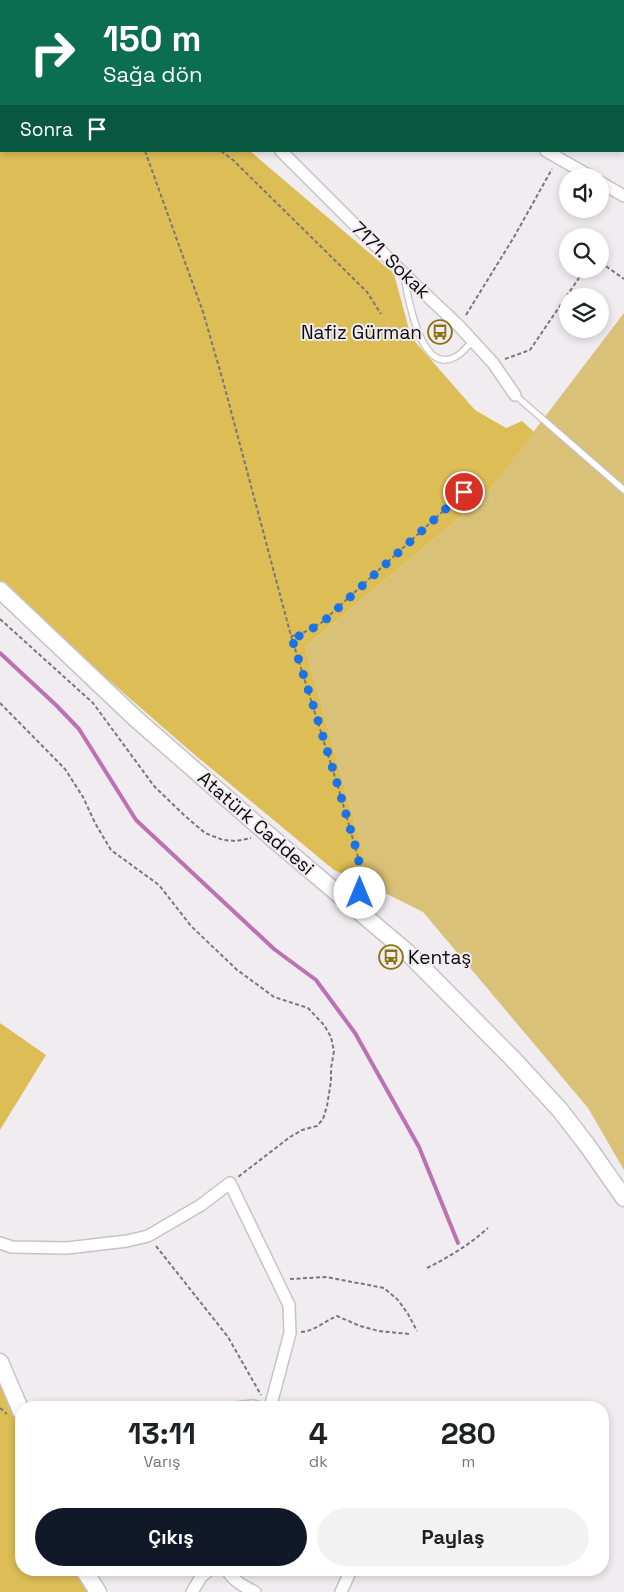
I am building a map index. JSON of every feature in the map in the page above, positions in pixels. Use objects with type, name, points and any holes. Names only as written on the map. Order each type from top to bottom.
[{"type":"street","name":"7171. Sokak","points":[[282,152],[459,326],[492,363],[515,395]]},
{"type":"street","points":[[548,152],[576,168]]},
{"type":"street","points":[[609,187],[624,196]]},
{"type":"street","name":"Atatürk Caddesi","points":[[0,590],[135,718],[278,844],[407,952],[514,1060],[560,1110],[624,1198]]},
{"type":"street","points":[[0,1243],[12,1247],[67,1248],[127,1241],[148,1236],[201,1205],[230,1183],[289,1305],[290,1333],[266,1401]]},
{"type":"street","points":[[0,1362],[17,1401]]},
{"type":"street","points":[[88,1576],[98,1592]]},
{"type":"street","points":[[192,1592],[202,1576]]},
{"type":"street","points":[[231,1576],[243,1586],[255,1592]]},
{"type":"street","points":[[341,1592],[348,1576]]},
{"type":"lane","points":[[404,274],[409,305],[420,338],[428,350],[438,358],[449,359],[456,356],[473,341]]},
{"type":"lane","points":[[515,395],[624,490]]},
{"type":"path","points":[[145,152],[203,312],[291,636],[358,857],[362,880],[360,893],[353,907]]},
{"type":"path","points":[[222,152],[233,160],[367,292],[381,314]]},
{"type":"path","points":[[459,326],[509,246],[558,158]]},
{"type":"path","points":[[609,268],[624,279]]},
{"type":"path","points":[[492,363],[530,350],[579,278]]},
{"type":"path","points":[[291,636],[299,636],[322,623],[464,492]]},
{"type":"path","points":[[0,619],[93,703],[154,786],[185,816],[205,833],[223,840],[258,839]]},
{"type":"path","points":[[0,703],[65,769],[83,797],[95,824],[111,850],[159,886],[192,926],[236,969],[274,997],[308,1008],[324,1025],[331,1037],[334,1051],[327,1106],[323,1119],[317,1126],[302,1130],[290,1137],[230,1183]]},
{"type":"path","points":[[427,1268],[476,1240],[488,1228]]},
{"type":"path","points":[[148,1236],[228,1337],[263,1401]]},
{"type":"path","points":[[277,1280],[326,1277],[384,1288],[398,1300],[417,1331]]},
{"type":"path","points":[[290,1333],[306,1332],[337,1316],[360,1326],[379,1331],[409,1334]]},
{"type":"shaded area","points":[[0,152],[251,152],[394,274],[411,337],[475,410],[506,428],[522,421],[534,432],[483,498],[305,647],[373,887],[334,870],[189,750],[0,585]]},
{"type":"shaded area","points":[[624,313],[624,1170],[588,1108],[423,912],[373,887],[305,647],[483,498],[605,338],[609,338],[609,333]]},
{"type":"shaded area","points":[[0,1023],[46,1055],[0,1130]]},
{"type":"shaded area","points":[[0,1357],[15,1402],[15,1576],[80,1576],[88,1592],[0,1592]]},
{"type":"waterway","points":[[0,653],[79,729],[136,820],[274,949],[316,980],[355,1033],[419,1147],[458,1243]]},
{"type":"place","name":"Nafiz Gürman","points":[[440,332]]},
{"type":"place","name":"Kentaş","points":[[391,957]]},
{"type":"route","points":[[360,893],[362,880],[358,857],[291,636],[299,636],[322,623],[464,492]]}]
